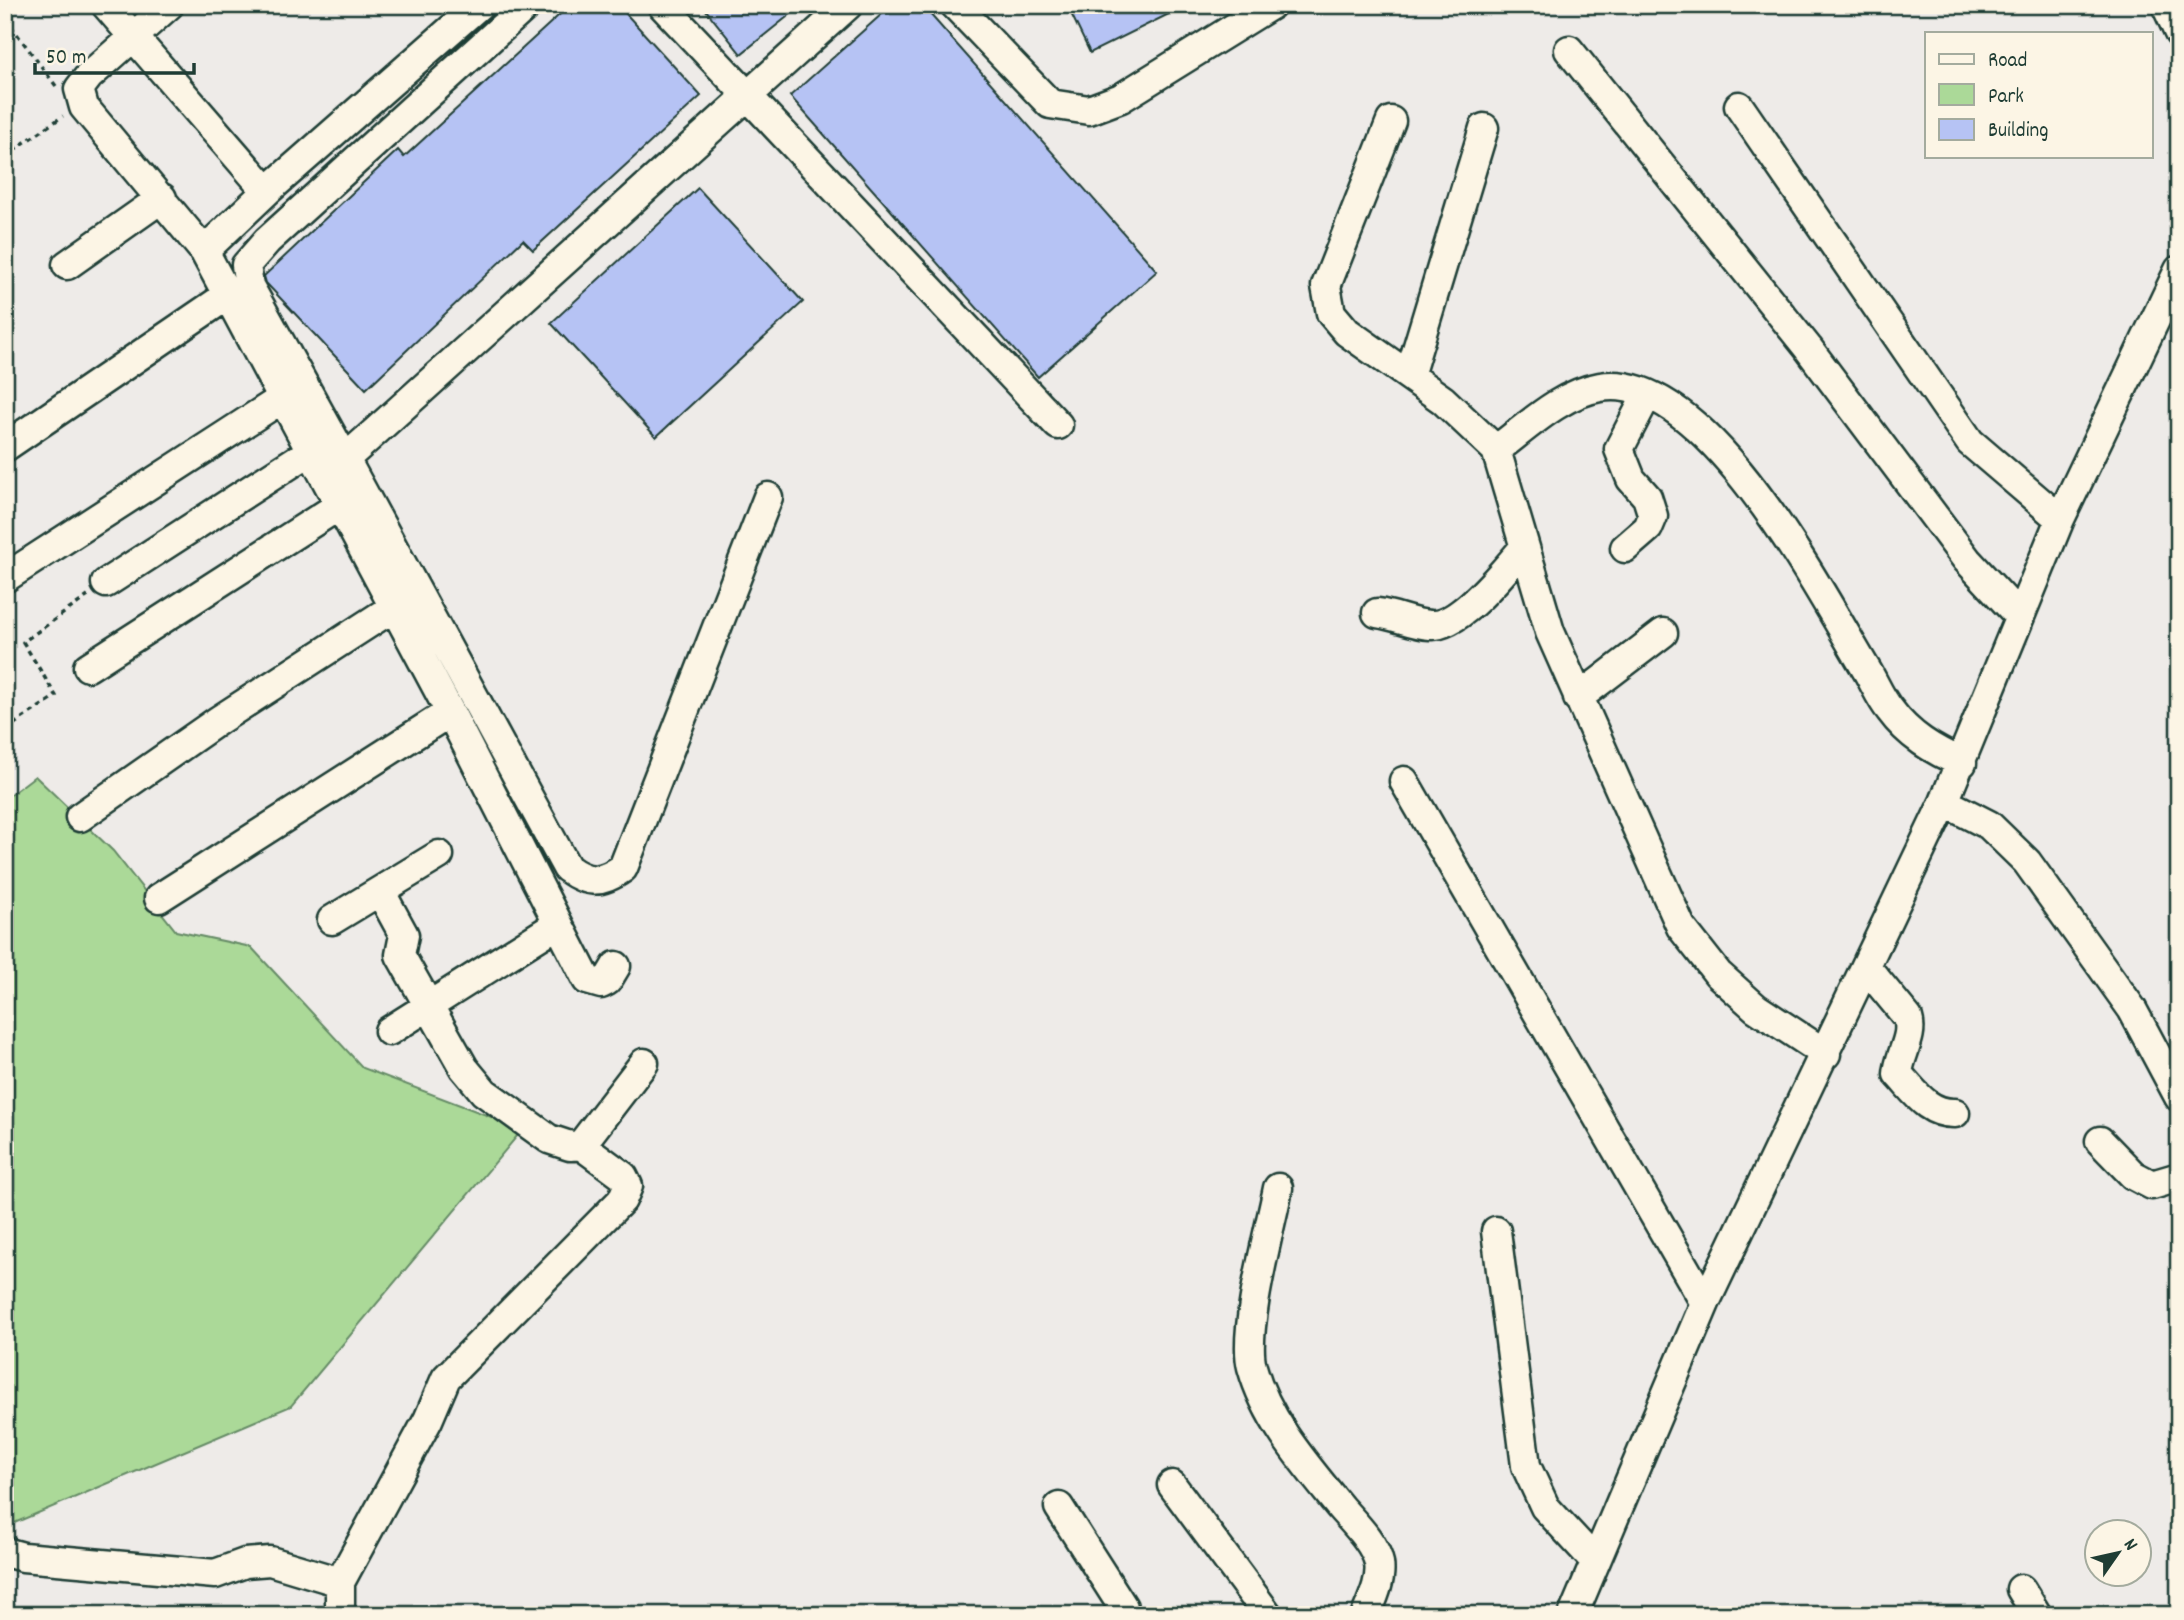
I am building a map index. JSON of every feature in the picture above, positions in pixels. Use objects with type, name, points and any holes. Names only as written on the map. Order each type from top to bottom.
[{"type":"street","points":[[106,5],[267,191]]},
{"type":"street","points":[[169,5],[89,76],[82,98],[204,251],[450,712],[587,979],[601,984],[607,981],[616,966]]},
{"type":"street","points":[[204,251],[267,191],[480,5]]},
{"type":"street","points":[[527,5],[267,241],[246,265],[249,286],[567,868],[579,877],[594,882],[610,877],[623,868],[768,497]]},
{"type":"street","points":[[662,5],[745,97],[1058,425]]},
{"type":"street","points":[[345,459],[848,5]]},
{"type":"street","points":[[955,5],[1050,104],[1089,110],[1121,98],[1271,5]]},
{"type":"street","points":[[2166,5],[2179,33]]},
{"type":"street","points":[[1569,50],[1808,348],[1967,560],[2019,616]]},
{"type":"street","points":[[1739,106],[1970,442],[2060,519]]},
{"type":"street","points":[[1391,121],[1326,286],[1331,313],[1347,332],[1443,400],[1496,450],[1550,632],[1577,698],[1681,927],[1718,974],[1756,1008],[1826,1054]]},
{"type":"street","points":[[1409,376],[1484,128]]},
{"type":"street","points":[[67,265],[162,198]]},
{"type":"street","points":[[1573,1615],[1705,1303],[1826,1054],[1962,763],[2060,519],[2179,270]]},
{"type":"street","points":[[5,447],[228,295]]},
{"type":"street","points":[[1496,450],[1557,405],[1578,394],[1601,387],[1623,388],[1672,406],[1713,442],[1755,490],[1890,710],[1924,745],[1962,763]]},
{"type":"street","points":[[1625,548],[1648,528],[1653,516],[1647,497],[1622,463],[1619,449],[1647,395]]},
{"type":"street","points":[[5,578],[283,398]]},
{"type":"street","points":[[106,583],[312,450]]},
{"type":"street","points":[[88,667],[340,505]]},
{"type":"street","points":[[1377,613],[1397,615],[1430,626],[1450,621],[1485,590],[1524,548]]},
{"type":"street","points":[[80,817],[219,720],[394,607]]},
{"type":"street","points":[[1577,698],[1663,633]]},
{"type":"street","points":[[159,898],[450,712]]},
{"type":"street","points":[[1404,781],[1705,1303]]},
{"type":"street","points":[[1944,802],[1989,825],[2027,862],[2132,1009],[2179,1097]]},
{"type":"street","points":[[332,920],[439,855]]},
{"type":"street","points":[[340,1615],[340,1582],[428,1420],[446,1378],[622,1200],[628,1186],[623,1175],[581,1145],[570,1146],[549,1139],[484,1092],[464,1068],[451,1040],[400,955],[404,935],[380,891]]},
{"type":"street","points":[[388,1031],[558,924]]},
{"type":"street","points":[[1866,967],[1908,1018],[1911,1027],[1899,1059],[1898,1074],[1921,1100],[1938,1112],[1955,1113]]},
{"type":"street","points":[[581,1145],[644,1063]]},
{"type":"street","points":[[2100,1141],[2133,1175],[2152,1185],[2179,1177]]},
{"type":"street","points":[[1278,1188],[1249,1334],[1251,1365],[1262,1395],[1290,1445],[1369,1543],[1379,1564],[1376,1591],[1366,1615]]},
{"type":"street","points":[[1496,1231],[1526,1466],[1545,1507],[1595,1561]]},
{"type":"street","points":[[1172,1485],[1268,1615]]},
{"type":"street","points":[[1059,1507],[1086,1546],[1125,1615]]},
{"type":"street","points":[[5,1552],[65,1561],[215,1574],[245,1563],[270,1561],[340,1582]]},
{"type":"street","points":[[2021,1589],[2037,1615]]},
{"type":"path","points":[[5,18],[61,93],[82,98]]},
{"type":"path","points":[[5,156],[69,111],[82,98]]},
{"type":"path","points":[[5,730],[56,695],[23,642],[106,583]]},
{"type":"green space","points":[[35,776],[113,851],[176,931],[251,947],[363,1068],[523,1129],[291,1406],[5,1527],[5,799]]},
{"type":"building","points":[[570,5],[618,5],[701,96],[533,250],[523,240],[366,389],[266,283],[264,276],[398,150],[404,157]]},
{"type":"building","points":[[702,5],[802,5],[741,54]]},
{"type":"building","points":[[892,5],[922,5],[1157,271],[1038,377],[790,96]]},
{"type":"building","points":[[1067,5],[1187,5],[1090,53]]},
{"type":"building","points":[[698,188],[803,302],[656,437],[551,323]]}]
